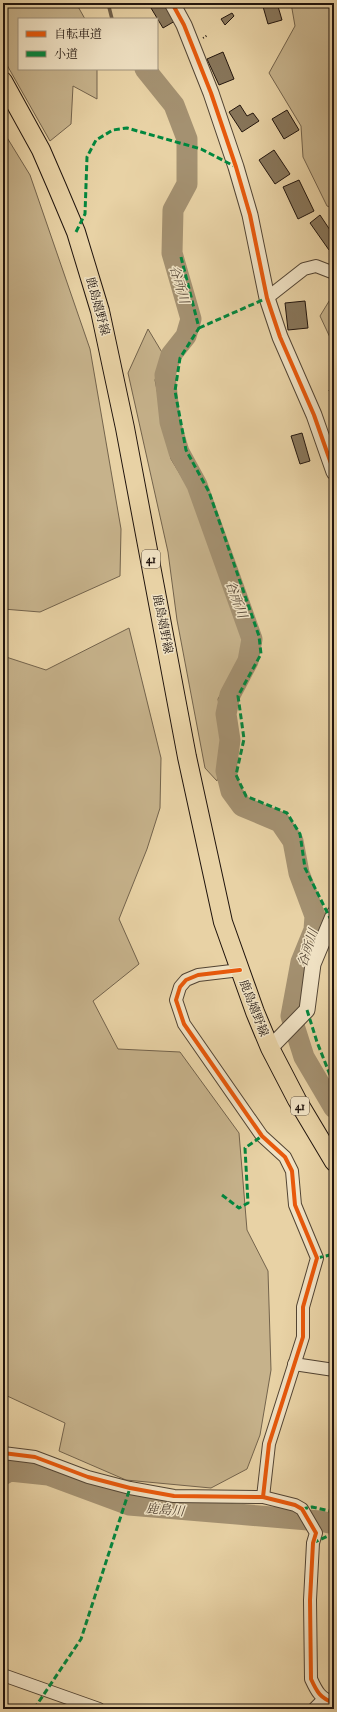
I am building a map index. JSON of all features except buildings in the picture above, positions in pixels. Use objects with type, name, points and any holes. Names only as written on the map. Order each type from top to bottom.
[{"type":"main road","name":"鹿島嬉野線","points":[[3,81],[41,150],[76,232],[100,311],[126,428],[199,812],[223,922],[270,1048],[297,1100],[334,1162]]},
{"type":"street","points":[[172,3],[184,26],[208,86],[236,167],[250,215],[267,298],[280,337],[314,415],[334,472]]},
{"type":"street","points":[[267,298],[304,269],[316,266],[334,273]]},
{"type":"street","points":[[270,1048],[306,1010],[313,964],[334,914]]},
{"type":"street","points":[[240,970],[198,975],[186,980],[180,987],[176,1000],[184,1024],[262,1136],[285,1157],[292,1171],[295,1205],[317,1258],[303,1307],[303,1336],[269,1444],[263,1497]]},
{"type":"street","points":[[294,1364],[334,1370]]},
{"type":"street","points":[[3,1453],[35,1457],[88,1477],[130,1488],[174,1496],[263,1497],[295,1505],[302,1509],[316,1533],[313,1542],[310,1600],[311,1679],[316,1690],[329,1701],[314,1709]]},
{"type":"street","points":[[3,1675],[99,1709]]},
{"type":"shaded area","points":[[3,3],[76,3],[84,18],[18,18],[18,70],[97,70],[97,99],[73,86],[71,124],[50,141],[3,58]]},
{"type":"shaded area","points":[[291,3],[334,3],[334,209],[327,206],[303,157],[301,126],[269,73],[295,26]]},
{"type":"shaded area","points":[[3,131],[30,175],[90,349],[121,529],[120,576],[40,612],[3,609]]},
{"type":"shaded area","points":[[334,293],[334,346],[320,316]]},
{"type":"shaded area","points":[[148,329],[163,354],[155,380],[171,459],[198,504],[243,637],[240,659],[218,699],[225,742],[217,781],[205,768],[177,620],[168,552],[128,373]]},
{"type":"shaded area","points":[[129,628],[161,758],[160,808],[147,849],[119,919],[139,964],[93,1001],[118,1049],[180,1052],[239,1133],[247,1230],[268,1271],[271,1370],[260,1435],[247,1469],[211,1488],[126,1480],[59,1451],[65,1423],[3,1394],[3,656],[46,670]]},
{"type":"waterway","name":"谷所川","points":[[108,3],[112,18]]},
{"type":"waterway","name":"谷所川","points":[[146,70],[174,105],[187,139],[187,184],[173,210],[172,253],[191,319],[186,336],[171,355],[165,375],[170,422],[179,452],[197,485],[252,639],[248,661],[230,695],[226,714],[230,740],[226,771],[231,791],[242,806],[280,822],[293,841],[299,873],[315,916],[314,930],[301,962],[291,1016],[304,1057],[334,1108]]},
{"type":"waterway","name":"鹿島川","points":[[3,1475],[10,1471],[48,1475],[129,1505],[320,1521],[334,1524]]},
{"type":"marked path","points":[[76,232],[85,214],[87,157],[96,140],[113,130],[127,128],[201,149],[236,167]]},
{"type":"marked path","points":[[181,257],[199,328],[180,358],[175,391],[186,450],[209,492],[259,636],[261,654],[238,696],[244,739],[236,775],[246,796],[287,813],[300,834],[305,868],[331,920]]},
{"type":"marked path","points":[[199,328],[267,298]]},
{"type":"marked path","points":[[307,1010],[317,1042],[334,1085]]},
{"type":"marked path","points":[[222,1195],[239,1208],[248,1203],[245,1148],[262,1136]]},
{"type":"marked path","points":[[317,1258],[334,1254]]},
{"type":"marked path","points":[[34,1709],[81,1639],[130,1488]]},
{"type":"marked path","points":[[302,1509],[312,1507],[334,1512]]},
{"type":"marked path","points":[[313,1543],[330,1535],[334,1536]]},
{"type":"cycle path","points":[[172,3],[184,25],[211,93],[236,167],[250,215],[267,298],[280,337],[314,415],[334,472]]},
{"type":"cycle path","points":[[240,970],[198,975],[186,980],[180,987],[176,1000],[184,1024],[262,1136],[285,1157],[292,1171],[295,1205],[317,1258],[303,1307],[303,1337],[269,1444],[263,1497]]},
{"type":"cycle path","points":[[3,1453],[35,1457],[88,1477],[130,1488],[174,1496],[263,1497],[295,1505],[302,1509],[316,1533],[313,1543],[310,1600],[311,1679],[315,1688],[320,1694],[325,1699],[334,1703]]}]
